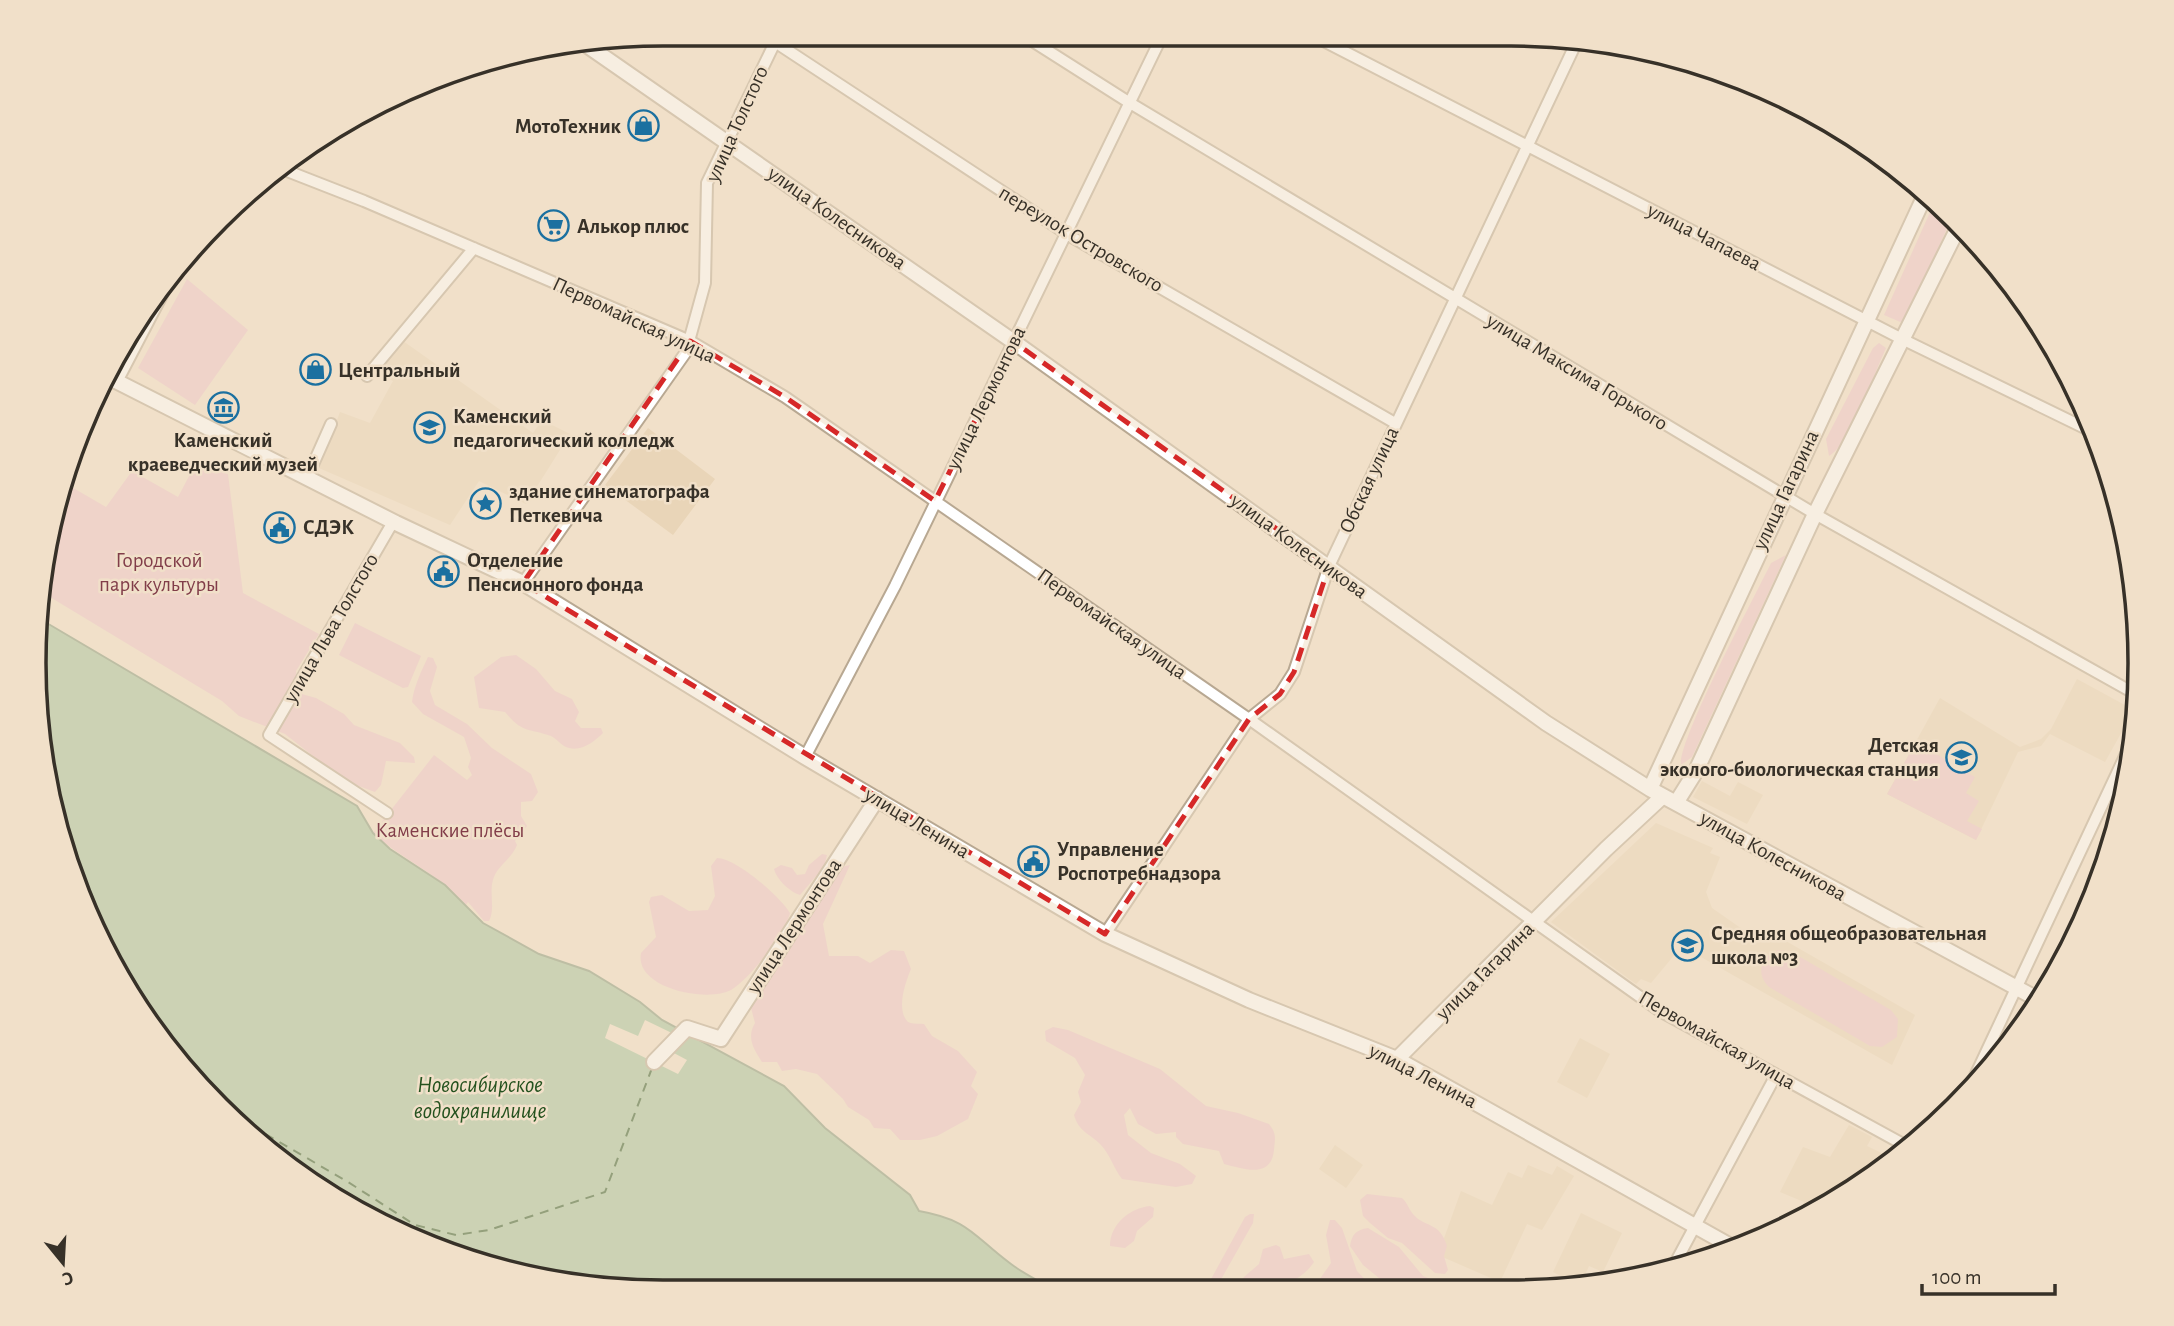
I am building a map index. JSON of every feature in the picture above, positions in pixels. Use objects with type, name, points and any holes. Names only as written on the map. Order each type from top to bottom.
[{"type":"street","name":"улица Толстого","points":[[523,583],[686,352],[705,283],[707,183],[774,45]]},
{"type":"street","name":"переулок Островского","points":[[787,45],[1067,234],[1395,423]]},
{"type":"street","name":"улица Максима Горького","points":[[1039,45],[1454,299],[1815,514],[2127,689]]},
{"type":"street","name":"улица Лермонтова","points":[[805,757],[895,586],[1158,45]]},
{"type":"street","name":"улица Чапаева","points":[[1332,45],[1902,339],[2081,426]]},
{"type":"street","name":"Обская улица","points":[[1105,934],[1249,719],[1280,694],[1294,672],[1329,566],[1573,49]]},
{"type":"street","name":"улица Колесникова","points":[[594,50],[1014,342],[1546,723],[1663,796],[2031,996]]},
{"type":"street","name":"Первомайская улица","points":[[289,172],[690,341],[785,397],[1249,719],[1660,1011],[1900,1142]]},
{"type":"street","name":"улица Гагарина","points":[[1663,796],[1783,495],[1922,202]]},
{"type":"street","name":"улица Гагарина","points":[[1397,1059],[1663,796],[1696,771],[1815,514],[1955,234]]},
{"type":"street","points":[[367,376],[474,248]]},
{"type":"street","name":"улица Ленина","points":[[114,381],[393,522],[523,583],[805,757],[1105,934],[1249,1000],[1397,1059],[1724,1242]]},
{"type":"street","points":[[307,478],[331,424]]},
{"type":"street","name":"улица Льва Толстого","points":[[387,813],[269,734],[393,522]]},
{"type":"street","points":[[1981,1063],[2119,768]]},
{"type":"street","name":"улица Лермонтова","points":[[654,1062],[687,1028],[721,1039],[877,799]]},
{"type":"street","points":[[1678,1257],[1776,1075]]},
{"type":"highlighted area","points":[[690,341],[785,397],[935,501],[1014,342],[1329,566],[1294,672],[1280,694],[1249,719],[1105,934],[523,583]]},
{"type":"shaded area","name":"Каменский педагогический колледж","points":[[403,341],[533,433],[542,420],[570,434],[526,504],[479,481],[450,525],[319,468],[340,412],[370,423],[393,381],[378,373]]},
{"type":"shaded area","points":[[648,428],[715,479],[673,535],[605,485]]},
{"type":"shaded area","name":"Детская эколого-биологическая станция","points":[[2077,679],[2127,706],[2125,727],[2105,762],[2050,734],[2041,746],[2018,752],[1976,840],[1887,794],[1940,698],[2020,747],[2041,739],[2051,729]]},
{"type":"shaded area","points":[[1702,781],[1730,796],[1738,782],[1763,795],[1747,824],[1693,797]]},
{"type":"shaded area","name":"Средняя общеобразовательная школа №3","points":[[1656,823],[1713,848],[1710,853],[1720,857],[1706,892],[1712,908],[1755,938],[1763,928],[1915,1015],[1892,1065],[1701,957],[1692,963],[1676,953],[1651,983],[1641,979],[1636,984],[1551,922]]},
{"type":"shaded area","points":[[1580,1038],[1610,1054],[1587,1098],[1557,1082]]},
{"type":"shaded area","points":[[1849,1125],[1872,1137],[1867,1146],[1885,1155],[1801,1208],[1804,1202],[1780,1192],[1803,1147],[1830,1157]]},
{"type":"shaded area","points":[[1335,1145],[1363,1165],[1346,1188],[1319,1169]]},
{"type":"shaded area","points":[[1528,1165],[1552,1175],[1557,1166],[1574,1176],[1542,1230],[1527,1224],[1501,1280],[1438,1255],[1461,1191],[1492,1205],[1508,1172],[1522,1178]]},
{"type":"shaded area","points":[[1581,1213],[1622,1233],[1603,1272],[1589,1266],[1585,1276],[1564,1278],[1553,1272]]},
{"type":"green space","points":[[1931,210],[1948,226],[1905,324],[1884,315]]},
{"type":"green space","points":[[187,279],[248,330],[195,405],[138,368]]},
{"type":"green space","points":[[1879,343],[1886,348],[1860,410],[1845,439],[1829,456],[1826,439],[1873,348]]},
{"type":"green space","name":"Городской парк культуры","points":[[197,461],[228,474],[243,593],[319,634],[296,671],[298,693],[316,698],[344,714],[354,725],[400,743],[414,757],[415,763],[386,761],[381,785],[375,792],[345,781],[285,734],[239,716],[222,701],[50,597],[57,543],[72,487],[106,507],[132,471],[178,497]]},
{"type":"green space","points":[[1786,555],[1692,757],[1681,765],[1691,728],[1735,634],[1771,563]]},
{"type":"green space","points":[[355,623],[421,656],[408,687],[403,688],[339,655]]},
{"type":"green space","points":[[516,655],[536,669],[555,691],[572,699],[579,712],[575,721],[581,728],[601,728],[603,733],[586,746],[570,748],[551,736],[521,727],[505,712],[479,708],[474,677],[501,657]]},
{"type":"green space","name":"Каменские плёсы","points":[[428,657],[433,658],[437,667],[430,691],[435,705],[467,724],[492,748],[531,774],[538,792],[532,801],[521,802],[521,816],[527,826],[515,841],[515,850],[494,877],[489,921],[484,921],[468,902],[466,905],[445,885],[373,833],[434,755],[467,780],[472,775],[468,767],[471,758],[464,737],[423,714],[412,702]]},
{"type":"green space","points":[[1916,742],[1975,777],[1966,793],[1979,801],[1967,821],[1982,829],[1976,840],[1887,794]]},
{"type":"green space","points":[[822,854],[827,855],[824,867],[800,895],[784,885],[774,869],[781,865],[792,868],[797,875],[805,874],[809,865]]},
{"type":"green space","points":[[717,858],[746,871],[790,913],[765,955],[747,977],[731,990],[706,995],[674,990],[660,984],[642,965],[641,953],[656,937],[649,902],[651,897],[662,895],[689,911],[708,910],[715,896],[711,866]]},
{"type":"green space","points":[[850,865],[823,924],[829,956],[858,956],[870,963],[891,950],[904,951],[911,969],[902,1002],[907,1021],[924,1024],[932,1036],[958,1051],[977,1072],[971,1086],[978,1094],[968,1119],[937,1136],[920,1140],[900,1140],[890,1129],[874,1128],[869,1120],[848,1107],[817,1074],[796,1069],[782,1071],[777,1062],[762,1062],[752,1043],[751,1034],[755,1023],[751,1008],[753,998],[841,867]]},
{"type":"green space","points":[[1778,950],[1790,951],[1891,1010],[1898,1019],[1897,1037],[1882,1047],[1870,1046],[1769,987],[1762,977],[1762,966],[1767,956]]},
{"type":"green space","points":[[1053,1027],[1068,1030],[1160,1069],[1206,1106],[1269,1124],[1275,1136],[1272,1159],[1268,1165],[1255,1170],[1224,1164],[1219,1151],[1183,1144],[1176,1137],[1176,1132],[1156,1134],[1138,1124],[1130,1108],[1124,1115],[1128,1135],[1151,1153],[1180,1164],[1196,1176],[1192,1184],[1176,1187],[1122,1179],[1103,1148],[1076,1121],[1074,1115],[1081,1102],[1078,1092],[1085,1075],[1075,1058],[1046,1041],[1045,1031]]},
{"type":"green space","points":[[1367,1194],[1402,1198],[1415,1216],[1440,1233],[1447,1246],[1444,1256],[1448,1270],[1445,1274],[1435,1273],[1402,1243],[1388,1238],[1363,1216],[1360,1200]]},
{"type":"green space","points":[[1150,1206],[1154,1208],[1153,1217],[1137,1231],[1134,1241],[1125,1248],[1110,1246],[1113,1231],[1122,1218],[1135,1210]]},
{"type":"green space","points":[[1254,1214],[1253,1223],[1221,1280],[1210,1280],[1245,1217]]},
{"type":"green space","points":[[1330,1220],[1335,1220],[1342,1228],[1357,1271],[1366,1280],[1319,1280],[1331,1263],[1326,1235]]},
{"type":"green space","points":[[1368,1228],[1399,1247],[1423,1276],[1433,1280],[1381,1280],[1363,1265],[1350,1246],[1355,1233]]},
{"type":"green space","points":[[1276,1245],[1280,1247],[1284,1259],[1309,1254],[1314,1262],[1307,1271],[1293,1280],[1242,1280],[1259,1264],[1263,1249]]},
{"type":"water","name":"Новосибирское водохранилище","points":[[47,623],[357,806],[373,833],[390,849],[445,885],[483,923],[539,954],[589,971],[640,1002],[662,1020],[784,1086],[825,1128],[910,1195],[919,1211],[961,1224],[1016,1268],[1037,1280],[663,1280],[582,1275],[543,1269],[465,1248],[390,1217],[320,1176],[256,1127],[226,1100],[199,1070],[150,1006],[109,936],[78,861],[57,783],[47,703]]},
{"type":"pier","points":[[645,1020],[676,1035],[672,1052],[687,1060],[678,1074],[605,1038],[610,1024],[638,1036]]},
{"type":"ferry route","points":[[262,1132],[415,1225],[456,1235],[489,1230],[605,1192],[652,1068]]},
{"type":"place","name":"МотоТехник","points":[[644,126]]},
{"type":"place","name":"Алькор плюс","points":[[554,226]]},
{"type":"place","name":"Центральный","points":[[315,370]]},
{"type":"place","name":"Каменский краеведческий музей","points":[[223,408]]},
{"type":"place","name":"Каменский педагогический колледж","points":[[430,428]]},
{"type":"place","name":"здание синематографа Петкевича","points":[[486,503]]},
{"type":"place","name":"СДЭК","points":[[280,527]]},
{"type":"place","name":"Отделение Пенсионного фонда","points":[[444,572]]},
{"type":"place","name":"Детская эколого-биологическая станция","points":[[1962,757]]},
{"type":"place","name":"Управление Роспотребнадзора","points":[[1034,861]]},
{"type":"place","name":"Средняя общеобразовательная школа №3","points":[[1688,945]]}]
